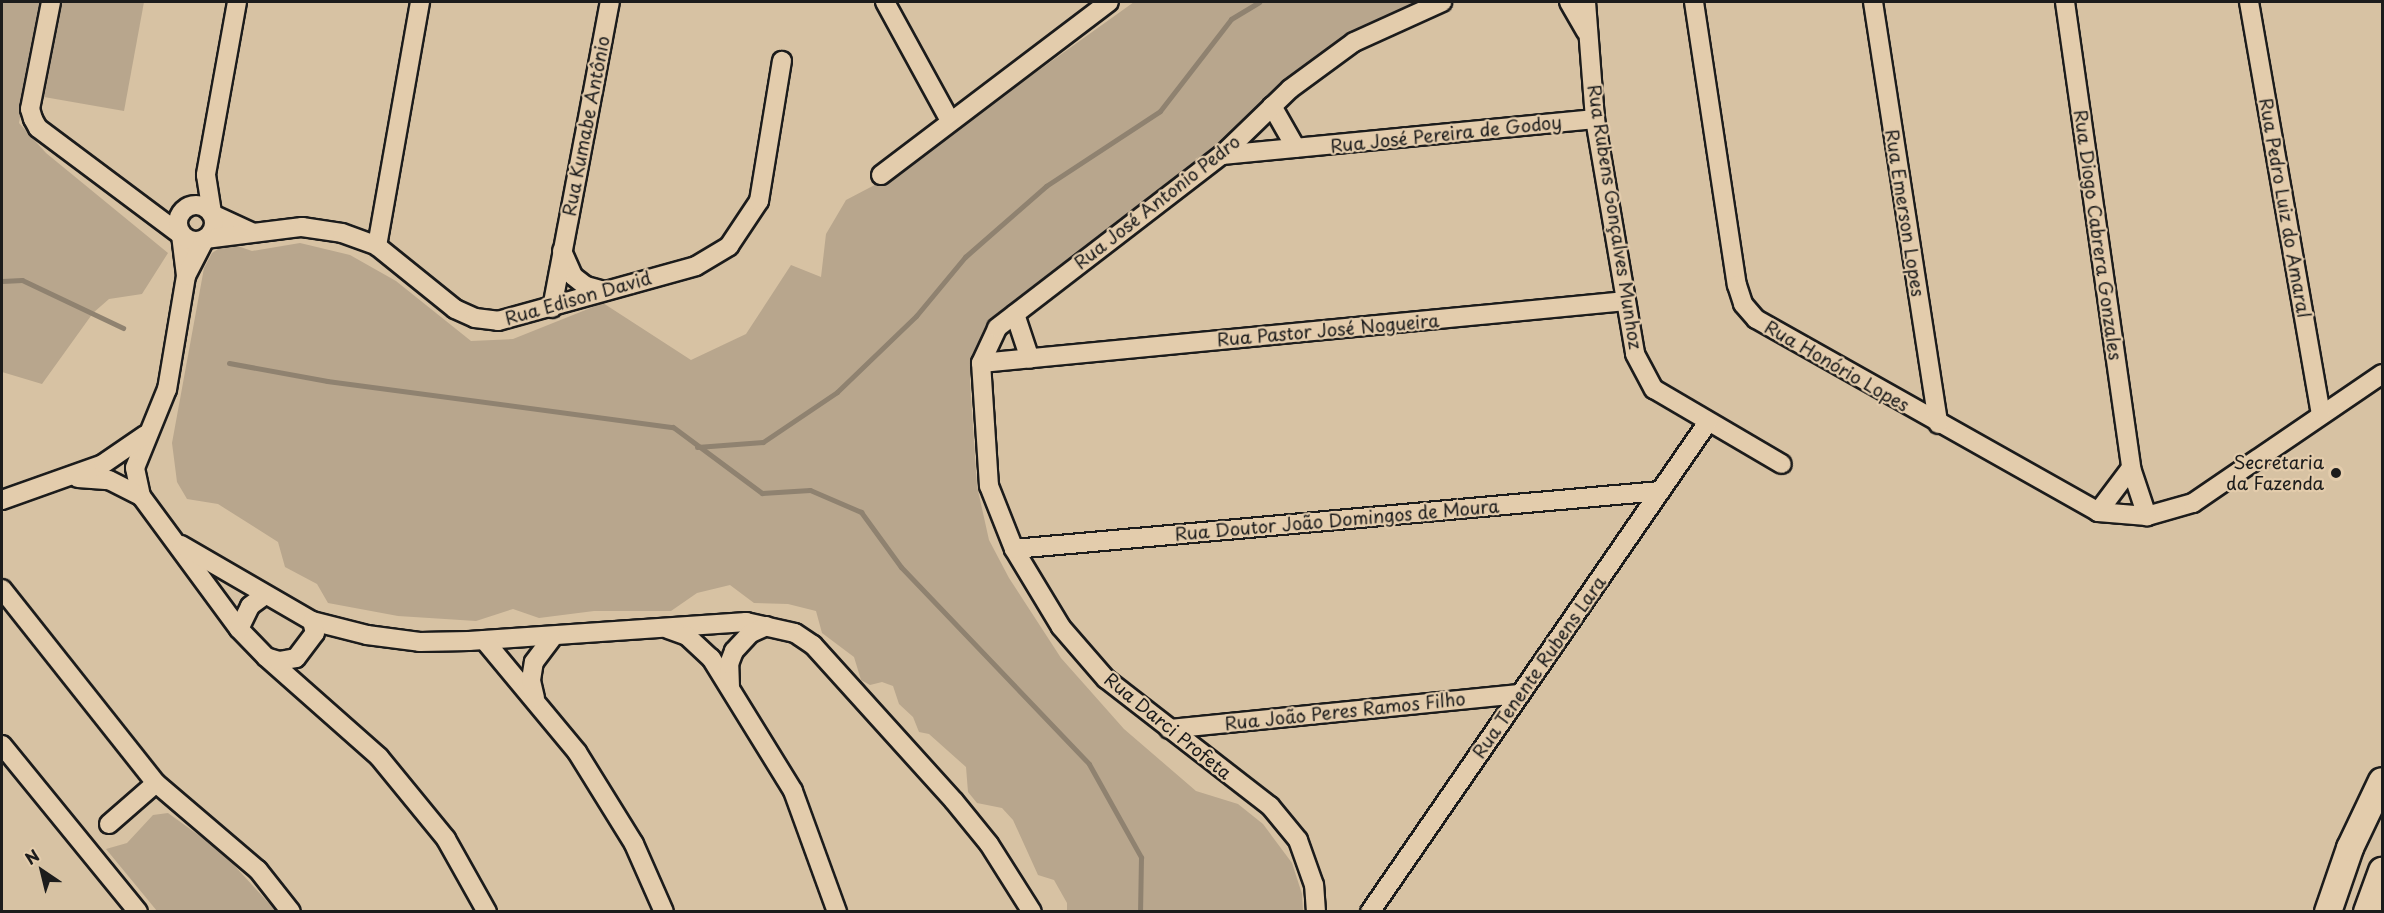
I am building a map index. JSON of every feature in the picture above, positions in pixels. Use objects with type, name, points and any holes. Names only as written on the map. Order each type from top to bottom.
[{"type":"main road","points":[[2328,912],[2350,848],[2382,781]]},
{"type":"main road","points":[[2367,912],[2382,872]]},
{"type":"street","points":[[51,2],[30,109],[38,128],[121,193],[144,205],[181,235],[191,241],[205,239]]},
{"type":"street","points":[[186,276],[205,239],[214,228],[206,175],[237,2]]},
{"type":"street","points":[[377,246],[420,2]]},
{"type":"street","name":"Rua Kumabe Antônio","points":[[552,308],[610,2]]},
{"type":"street","points":[[885,2],[949,119]]},
{"type":"street","points":[[881,175],[1088,7],[1109,2]]},
{"type":"street","name":"Rua José Antonio Pedro","points":[[981,363],[997,328],[1222,155],[1272,106],[1354,42],[1442,2]]},
{"type":"street","points":[[1569,2],[1589,37]]},
{"type":"street","name":"Rua Rubens Gonçalves Munhoz","points":[[1586,2],[1595,119],[1635,354],[1654,389],[1782,464]]},
{"type":"street","name":"Rua Honório Lopes","points":[[1694,2],[1737,285],[1743,304],[1756,319],[1938,424],[2098,512],[2147,516]]},
{"type":"street","name":"Rua Emerson Lopes","points":[[1873,2],[1938,424]]},
{"type":"street","name":"Rua Diogo Cabrera Gonzales","points":[[2065,2],[2131,468],[2147,516]]},
{"type":"street","name":"Rua Pedro Luiz do Amaral","points":[[2249,2],[2321,414]]},
{"type":"street","name":"Rua Edison David","points":[[205,239],[302,226],[342,233],[377,246],[435,296],[475,318],[498,321],[552,308],[601,290],[696,266],[729,246],[742,231],[759,201],[782,61]]},
{"type":"street","points":[[1272,106],[1296,148]]},
{"type":"street","name":"Rua José Pereira de Godoy","points":[[1222,155],[1595,119]]},
{"type":"street","points":[[135,468],[167,389],[186,276],[178,218],[206,175]]},
{"type":"street","points":[[144,205],[185,208],[201,205],[212,214],[251,232]]},
{"type":"street","points":[[562,251],[573,276],[586,286],[601,290]]},
{"type":"street","name":"Rua Pastor José Nogueira","points":[[981,363],[1626,301]]},
{"type":"street","points":[[1015,314],[1029,358]]},
{"type":"street","name":"Rua Darci Profeta","points":[[981,363],[989,486],[1014,549],[1061,627],[1106,679],[1270,806],[1298,840],[1314,885],[1318,911]]},
{"type":"street","points":[[2147,516],[2193,502],[2382,374]]},
{"type":"street","name":"Rua Tenente Rubens Lara","points":[[1370,912],[1708,422]]},
{"type":"street","points":[[2,500],[70,479],[118,456],[150,429]]},
{"type":"street","points":[[118,456],[129,456],[135,468],[141,496]]},
{"type":"street","points":[[2098,512],[2131,468]]},
{"type":"street","points":[[70,479],[109,480],[141,496],[179,544],[239,629],[266,657],[379,757],[446,839],[487,912]]},
{"type":"street","name":"Rua Doutor João Domingos de Moura","points":[[1014,549],[1660,491]]},
{"type":"street","points":[[179,544],[312,621],[345,631],[420,642],[553,637],[746,622],[795,633],[813,645],[989,844],[1032,912]]},
{"type":"street","points":[[2,589],[156,783],[258,870],[291,912]]},
{"type":"street","points":[[239,629],[250,606],[265,595]]},
{"type":"street","points":[[266,657],[279,661],[296,658],[311,642],[315,633],[312,621]]},
{"type":"street","points":[[730,688],[729,664],[734,651],[751,633],[767,626]]},
{"type":"street","points":[[668,629],[699,645],[730,688],[793,791],[837,912]]},
{"type":"street","points":[[535,698],[531,680],[534,662],[553,637]]},
{"type":"street","points":[[484,640],[535,698],[577,752],[634,844],[663,912]]},
{"type":"street","name":"Rua João Peres Ramos Filho","points":[[1169,729],[1520,694]]},
{"type":"street","points":[[2,745],[138,912]]},
{"type":"street","points":[[109,824],[156,783]]},
{"type":"shaded area","points":[[2,2],[43,2],[19,123],[46,153],[168,253],[142,294],[109,299],[93,313],[42,384],[2,372]]},
{"type":"shaded area","points":[[61,2],[144,2],[124,111],[44,97]]},
{"type":"shaded area","points":[[1134,2],[1420,2],[1349,36],[1317,59],[1263,101],[1213,149],[1019,298],[989,325],[978,343],[970,381],[977,486],[989,540],[1009,578],[1061,658],[1124,729],[1196,791],[1238,804],[1263,824],[1292,863],[1302,894],[1303,911],[1067,911],[1067,903],[1054,880],[1038,875],[1013,820],[1002,808],[977,803],[968,792],[966,767],[929,734],[919,732],[913,717],[899,704],[893,686],[882,682],[870,685],[861,680],[854,657],[822,633],[816,611],[788,604],[754,603],[730,585],[697,593],[671,611],[594,611],[539,618],[513,609],[476,621],[398,616],[328,603],[317,584],[285,567],[278,542],[218,504],[187,499],[177,482],[172,443],[204,268],[212,253],[224,245],[232,244],[252,251],[300,243],[350,255],[396,281],[471,341],[513,339],[603,303],[691,360],[746,334],[791,265],[821,277],[826,234],[846,200],[888,178]]},
{"type":"shaded area","points":[[168,813],[222,852],[276,911],[157,911],[106,849],[127,843],[153,815]]},
{"type":"waterway","points":[[697,447],[763,442],[837,392],[916,316],[965,257],[1046,186],[1160,111],[1231,19],[1259,2]]},
{"type":"waterway","points":[[2,281],[22,280],[123,328]]},
{"type":"waterway","points":[[229,363],[327,381],[673,427],[762,493],[810,490],[861,512],[901,567],[1089,764],[1141,857],[1140,912]]},
{"type":"place","name":"Secretaria da Fazenda","points":[[2336,473]]}]
